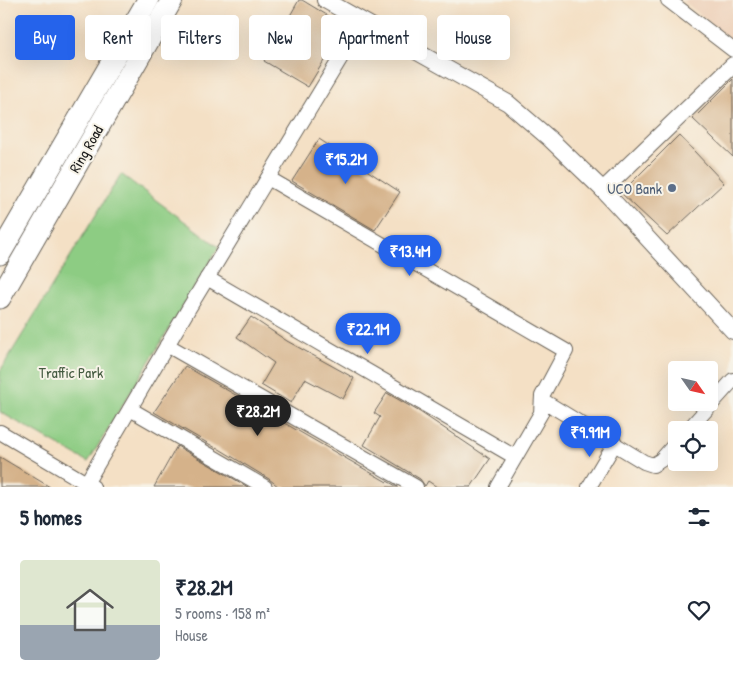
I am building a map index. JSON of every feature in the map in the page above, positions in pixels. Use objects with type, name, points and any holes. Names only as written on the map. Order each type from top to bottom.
[{"type":"main road","name":"Ring Road","points":[[0,254],[148,0]]},
{"type":"main road","name":"Ring Road","points":[[0,298],[172,0]]},
{"type":"street","points":[[325,0],[351,15]]},
{"type":"street","points":[[668,0],[733,50]]},
{"type":"street","points":[[427,58],[508,104],[550,139],[603,190],[733,331]]},
{"type":"street","points":[[0,432],[88,486],[167,345],[340,60]]},
{"type":"street","points":[[603,190],[733,65]]},
{"type":"street","points":[[268,178],[566,351],[542,396],[541,413],[498,487]]},
{"type":"street","points":[[207,278],[515,457]]},
{"type":"street","points":[[167,345],[416,487]]},
{"type":"street","points":[[696,421],[733,380]]},
{"type":"street","points":[[542,400],[644,462],[653,465],[668,452]]},
{"type":"street","points":[[130,409],[265,487]]},
{"type":"street","points":[[589,487],[615,443]]},
{"type":"shaded area","points":[[683,0],[733,0],[733,42]]},
{"type":"green space","name":"Traffic Park","points":[[121,174],[219,247],[88,462],[0,412],[0,371]]},
{"type":"building","points":[[299,0],[302,0],[327,15],[321,15],[321,60],[324,60],[308,87],[264,61],[311,60],[311,15],[290,15]]},
{"type":"building","points":[[733,79],[733,157],[693,119]]},
{"type":"building","name":"UCO Bank","points":[[679,135],[724,183],[667,236],[621,193]]},
{"type":"building","points":[[319,139],[400,192],[375,230],[292,181]]},
{"type":"building","points":[[251,317],[287,341],[354,378],[343,399],[305,379],[291,403],[261,385],[274,363],[237,337]]},
{"type":"building","points":[[185,366],[398,487],[279,487],[216,447],[154,412]]},
{"type":"building","points":[[387,393],[420,412],[490,459],[471,487],[437,487],[428,481],[425,486],[420,479],[364,445],[380,417],[374,413]]},
{"type":"building","points":[[177,446],[182,449],[248,487],[154,487]]},
{"type":"building","points":[[0,457],[50,487],[0,487]]},
{"type":"place","name":"UCO Bank","points":[[672,188]]}]
